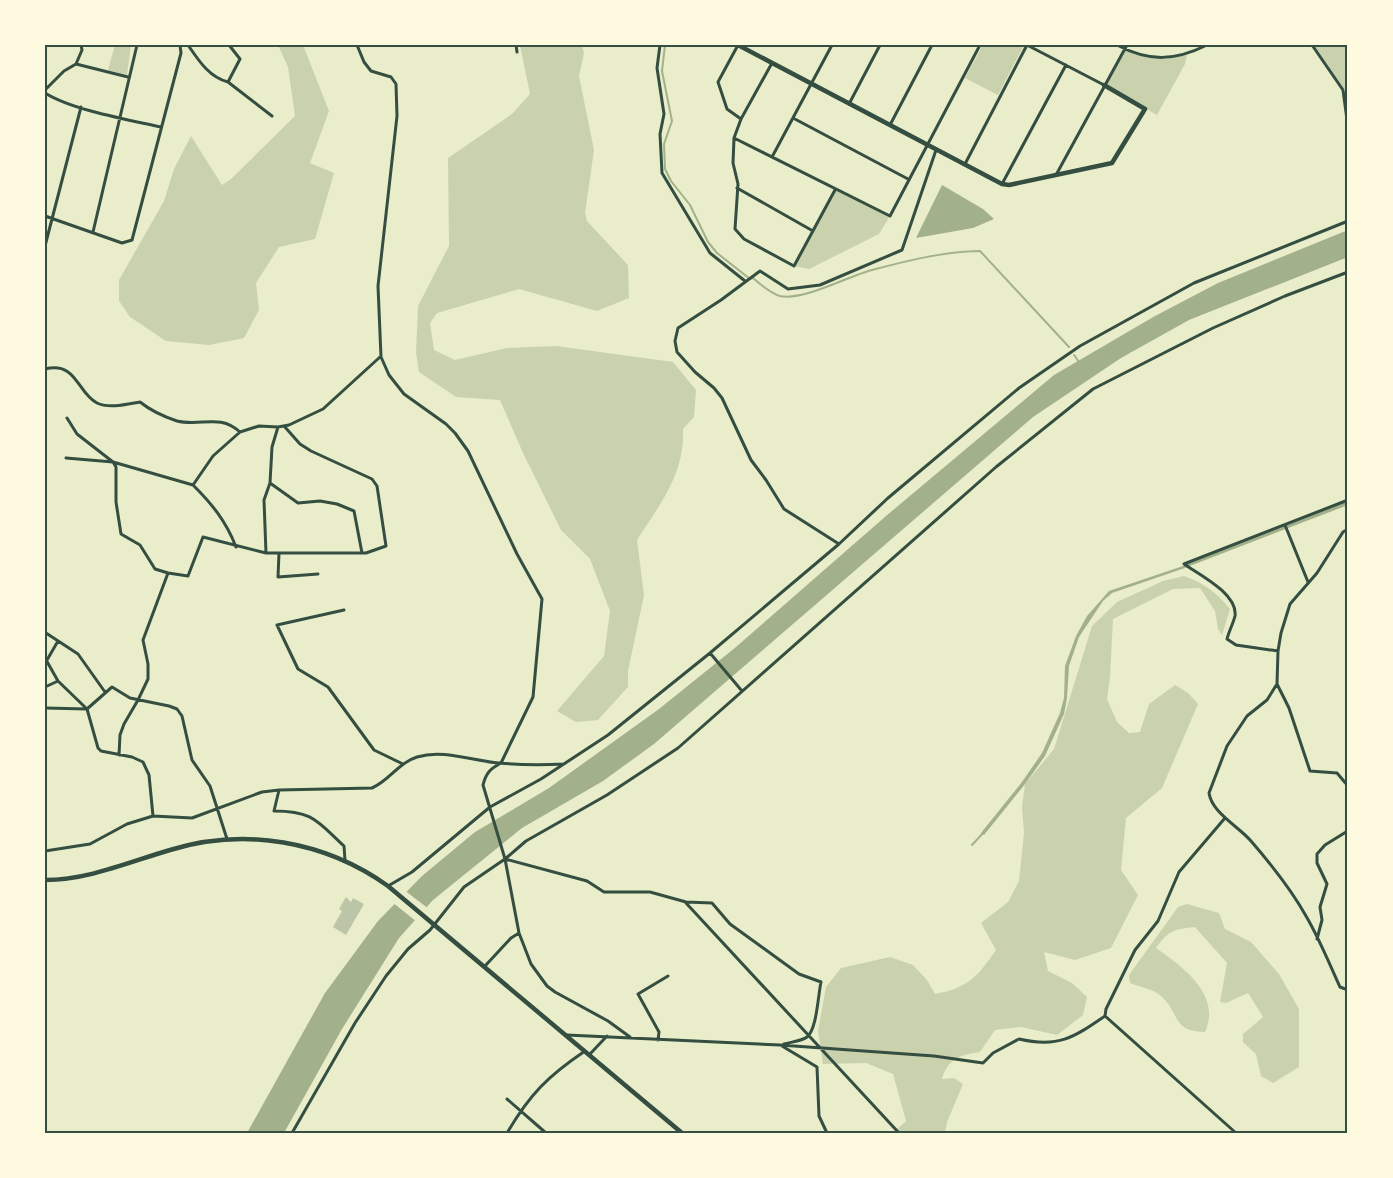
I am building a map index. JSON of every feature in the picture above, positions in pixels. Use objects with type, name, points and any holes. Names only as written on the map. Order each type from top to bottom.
[{"type":"street","points":[[81,45],[82,50],[76,64],[64,71],[45,92],[53,98],[81,107],[161,127]]},
{"type":"street","points":[[93,232],[137,45]]},
{"type":"street","points":[[45,216],[122,243],[132,240],[181,53],[180,45]]},
{"type":"street","points":[[188,45],[206,70],[218,80],[228,82],[272,116]]},
{"type":"street","points":[[228,82],[240,59],[229,45]]},
{"type":"street","points":[[357,45],[364,62],[371,71],[391,76],[396,84],[395,138],[378,286],[381,357],[389,375],[404,394],[446,424],[468,451],[517,554],[542,599],[533,697],[501,764],[490,769],[483,785],[505,859],[519,933],[531,964],[547,986],[608,1021],[630,1037]]},
{"type":"street","points":[[516,45],[517,52]]},
{"type":"street","points":[[660,45],[657,68],[664,114],[660,134],[662,174],[710,253],[745,281]]},
{"type":"street","points":[[741,119],[727,109],[718,82],[738,45],[1002,184],[1009,185],[1112,163],[1145,109],[1027,45],[965,164]]},
{"type":"street","points":[[772,157],[832,45]]},
{"type":"street","points":[[849,104],[880,45]]},
{"type":"street","points":[[890,125],[932,45]]},
{"type":"street","points":[[734,138],[890,216],[980,45]]},
{"type":"street","points":[[1117,45],[1146,56],[1165,58],[1187,55],[1207,45]]},
{"type":"street","points":[[1312,45],[1343,90],[1348,127]]},
{"type":"street","points":[[1056,176],[1126,47]]},
{"type":"street","points":[[772,63],[741,119],[734,138],[733,163],[737,189],[735,230],[744,239],[794,266],[836,190]]},
{"type":"street","points":[[76,64],[128,76]]},
{"type":"street","points":[[1002,184],[1066,65]]},
{"type":"street","points":[[1343,90],[1348,87]]},
{"type":"street","points":[[45,246],[81,107]]},
{"type":"street","points":[[793,118],[908,179]]},
{"type":"street","points":[[839,544],[784,510],[751,460],[722,398],[714,387],[695,372],[677,352],[675,341],[678,328],[722,300],[759,271],[788,289],[820,285],[902,250],[936,150]]},
{"type":"street","points":[[737,189],[813,231]]},
{"type":"street","points":[[388,886],[412,872],[489,807],[566,764],[608,735],[710,653],[1019,388],[1080,346],[1194,283],[1348,221]]},
{"type":"street","points":[[292,1133],[349,1033],[380,985],[408,949],[435,924],[464,887],[505,859],[526,841],[606,795],[678,748],[996,467],[1093,389],[1212,328],[1348,272]]},
{"type":"street","points":[[193,484],[213,456],[240,432],[259,426],[284,426],[323,409],[381,357]]},
{"type":"street","points":[[45,369],[52,368],[72,374],[88,396],[98,403],[107,405],[140,402],[178,421],[201,423],[221,421],[240,432]]},
{"type":"street","points":[[66,418],[77,434],[114,462],[116,502],[121,534],[140,545],[155,569],[188,576],[203,537],[266,553],[362,553],[386,546],[377,486],[372,479],[310,451],[300,444],[284,426]]},
{"type":"street","points":[[266,553],[264,500],[270,483],[272,447],[278,427]]},
{"type":"street","points":[[66,458],[114,462],[193,484],[218,511],[236,547]]},
{"type":"street","points":[[270,483],[298,503],[320,501],[337,504],[354,511],[362,553]]},
{"type":"street","points":[[1278,651],[1250,648],[1230,642],[1227,639],[1235,614],[1233,602],[1220,588],[1184,564],[1348,500]]},
{"type":"street","points":[[1285,524],[1308,582]]},
{"type":"street","points":[[1348,530],[1343,532],[1317,573],[1290,604],[1278,651],[1277,684],[1289,708],[1310,771],[1337,773],[1348,786]]},
{"type":"street","points":[[279,553],[278,577],[318,574]]},
{"type":"street","points":[[119,755],[120,735],[124,724],[148,679],[148,664],[143,640],[168,573]]},
{"type":"street","points":[[344,610],[277,625],[298,669],[328,687],[374,750],[404,764]]},
{"type":"street","points":[[45,636],[46,633],[78,654],[105,692]]},
{"type":"street","points":[[58,641],[46,659],[58,681],[87,709],[98,748],[101,751],[143,762],[149,775],[153,816]]},
{"type":"street","points":[[710,653],[742,692]]},
{"type":"street","points":[[45,687],[58,681]]},
{"type":"street","points":[[1277,684],[1267,700],[1247,716],[1227,746],[1209,793],[1210,801],[1225,818],[1236,825],[1270,865],[1305,915],[1340,987],[1348,990]]},
{"type":"street","points":[[45,708],[87,709],[112,687],[130,698],[177,709],[182,716],[192,760],[210,786],[227,839]]},
{"type":"street","points":[[45,850],[90,844],[127,824],[153,816],[192,818],[255,794],[279,790],[372,788],[382,784],[404,764],[415,758],[436,753],[501,764],[566,764]]},
{"type":"street","points":[[279,790],[274,811],[299,812],[318,822],[344,846],[345,860]]},
{"type":"street","points":[[567,1035],[780,1045],[934,1056],[983,1063],[993,1053],[1019,1039],[1036,1043],[1062,1042],[1105,1016],[1106,1009],[1135,950],[1158,921],[1179,872],[1225,818]]},
{"type":"street","points":[[1317,939],[1322,920],[1320,907],[1327,884],[1317,863],[1317,854],[1325,844],[1346,832],[1348,828]]},
{"type":"street","points":[[45,880],[85,876],[172,849],[227,839],[259,839],[298,845],[345,860],[396,892],[682,1133]]},
{"type":"street","points":[[505,859],[587,881],[604,892],[650,892],[686,903],[712,903],[730,924],[799,974],[821,982],[814,1028],[808,1035],[780,1045]]},
{"type":"street","points":[[686,903],[898,1133]]},
{"type":"street","points":[[485,966],[511,938],[519,933]]},
{"type":"street","points":[[658,1040],[659,1032],[638,993],[668,976]]},
{"type":"street","points":[[1105,1016],[1236,1133]]},
{"type":"street","points":[[507,1133],[520,1111],[554,1072],[588,1052],[608,1036]]},
{"type":"street","points":[[780,1045],[817,1067],[819,1116],[827,1133]]},
{"type":"street","points":[[507,1099],[546,1133]]},
{"type":"shaded area","points":[[115,45],[131,45],[127,75],[108,70]]},
{"type":"shaded area","points":[[278,45],[303,45],[329,111],[310,163],[334,173],[315,239],[279,247],[256,283],[259,310],[244,338],[209,345],[166,341],[130,317],[119,301],[119,280],[164,201],[174,169],[191,136],[222,185],[231,179],[295,116],[288,67]]},
{"type":"shaded area","points":[[520,45],[582,45],[584,53],[579,76],[594,150],[585,213],[587,221],[628,265],[629,298],[597,311],[519,289],[437,313],[430,323],[434,350],[455,360],[507,348],[556,346],[673,362],[696,390],[694,417],[683,429],[683,445],[675,474],[662,501],[637,540],[644,595],[628,671],[628,687],[598,720],[576,722],[557,711],[604,656],[610,611],[590,559],[561,530],[500,400],[456,397],[419,372],[416,353],[418,306],[449,246],[448,158],[512,114],[530,94]]},
{"type":"shaded area","points":[[983,45],[1023,47],[998,95],[965,78]]},
{"type":"shaded area","points":[[1312,45],[1348,45],[1348,87],[1343,90]]},
{"type":"shaded area","points":[[1125,49],[1155,56],[1187,55],[1185,64],[1157,115],[1104,85]]},
{"type":"shaded area","points":[[942,185],[983,209],[994,219],[973,228],[916,238]]},
{"type":"shaded area","points":[[835,190],[890,216],[879,234],[809,269],[794,266]]},
{"type":"shaded area","points":[[1348,230],[1348,257],[1189,320],[1121,358],[1033,417],[654,744],[603,781],[522,828],[433,900],[399,938],[342,1029],[284,1133],[247,1133],[325,993],[378,921],[422,876],[475,832],[549,788],[659,709],[736,647],[886,516],[1054,375],[1155,316],[1218,283]]},
{"type":"shaded area","points":[[1348,501],[1348,505],[1182,569],[1112,593],[1103,601],[1079,637],[1069,666],[1064,714],[1045,756],[984,835],[981,833],[1042,753],[1060,713],[1064,698],[1065,666],[1076,636],[1087,616],[1109,591],[1183,566]]},
{"type":"shaded area","points":[[1184,576],[1210,589],[1230,609],[1222,635],[1218,629],[1215,611],[1200,588],[1173,589],[1113,619],[1107,699],[1117,722],[1129,733],[1140,732],[1149,704],[1175,685],[1188,693],[1198,704],[1162,788],[1126,818],[1121,870],[1138,895],[1111,948],[1075,960],[1044,952],[1048,971],[1072,983],[1087,997],[1083,1015],[1057,1035],[1021,1027],[995,1030],[980,1052],[956,1059],[945,1072],[942,1079],[954,1078],[963,1084],[947,1122],[945,1133],[893,1133],[906,1121],[893,1074],[866,1063],[823,1064],[818,1031],[826,987],[841,968],[890,957],[913,965],[927,980],[935,994],[964,985],[977,974],[996,950],[981,923],[1008,902],[1019,881],[1024,833],[1022,807],[1025,784],[1054,749],[1092,626],[1117,602],[1163,581]]},
{"type":"shaded area","points":[[1187,904],[1219,913],[1225,929],[1251,942],[1279,974],[1299,1009],[1299,1067],[1273,1083],[1261,1076],[1256,1054],[1243,1042],[1243,1034],[1263,1017],[1248,993],[1226,1003],[1220,1002],[1227,963],[1195,927],[1172,932],[1156,948],[1188,973],[1204,994],[1209,1019],[1205,1032],[1194,1031],[1181,1025],[1161,996],[1130,983],[1129,975],[1178,907]]},
{"type":"pier","points":[[404,890],[429,909],[417,922],[392,902]]},
{"type":"building","points":[[346,897],[351,902],[353,898],[364,904],[346,935],[333,927],[342,911],[339,909]]},
{"type":"waterway","points":[[665,45],[662,71],[672,121],[664,144],[665,169],[671,181],[690,205],[708,242],[717,253],[750,279],[753,278],[776,295],[790,297],[813,292],[862,273],[898,263],[967,251],[980,251],[1069,347]]},
{"type":"waterway","points":[[1074,355],[1079,362]]},
{"type":"waterway","points":[[972,845],[984,832]]}]
